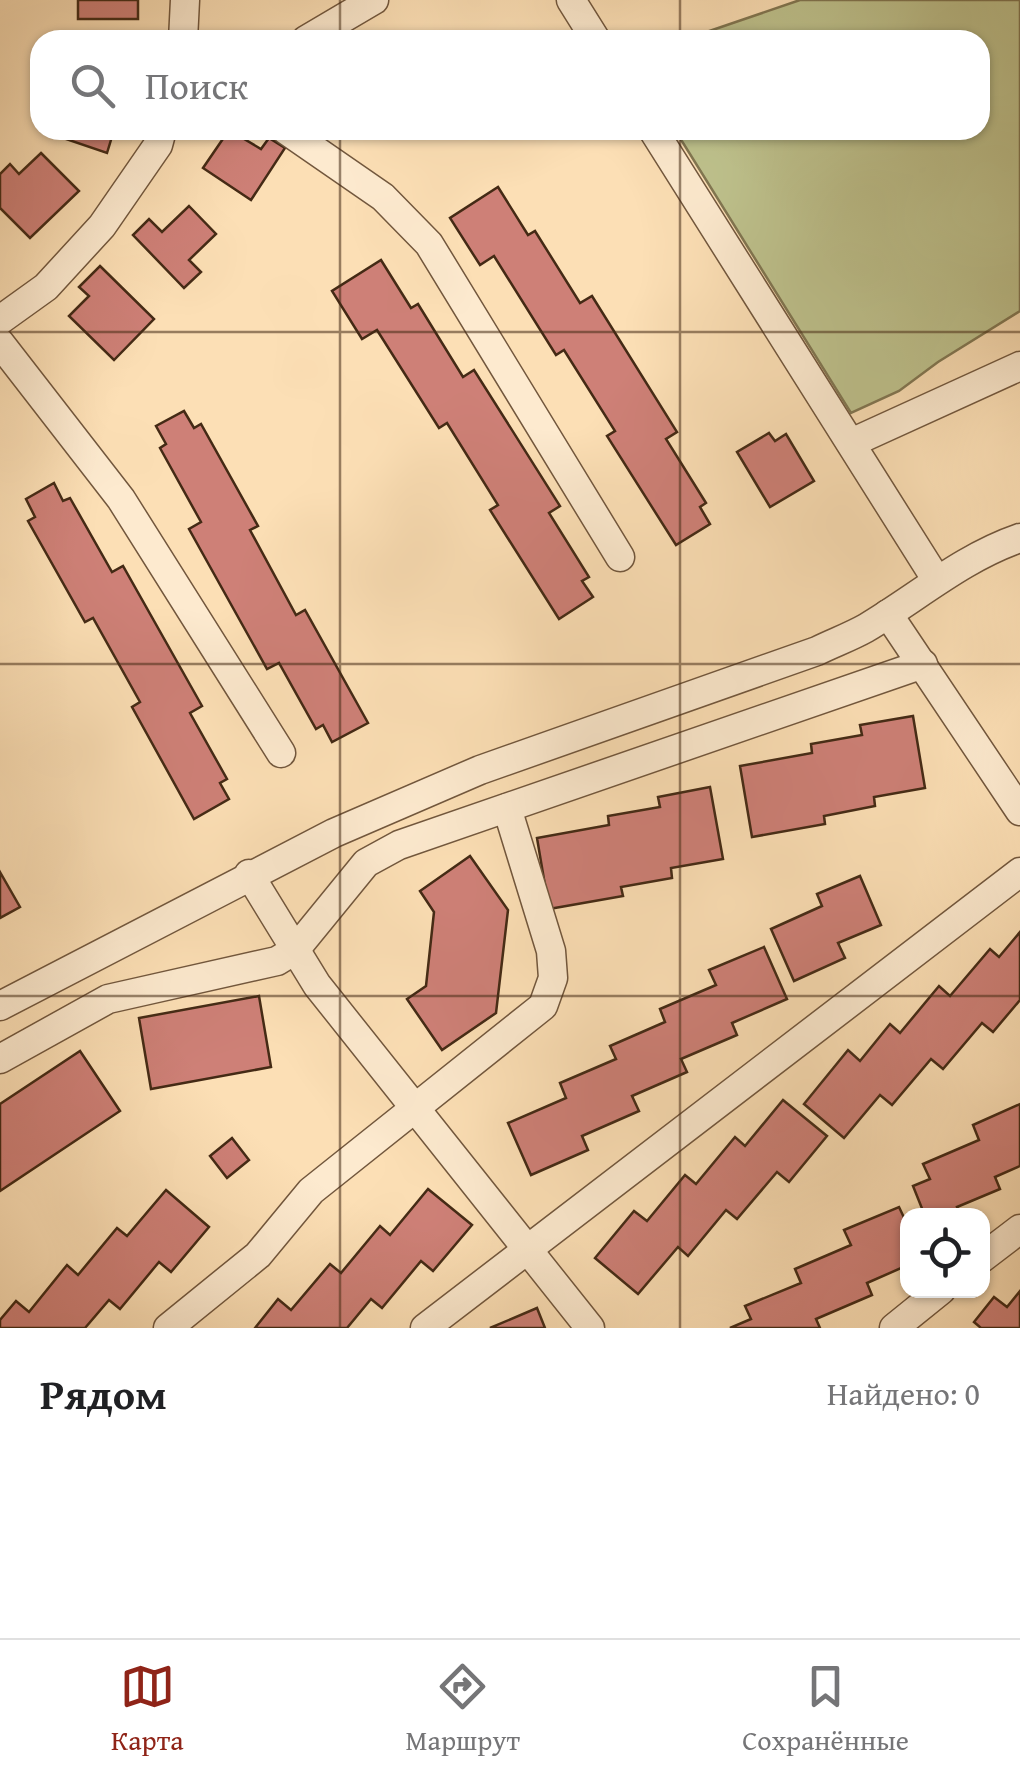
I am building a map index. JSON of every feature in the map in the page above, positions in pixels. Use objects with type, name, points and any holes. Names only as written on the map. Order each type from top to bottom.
[{"type":"street","points":[[184,30],[185,0]]},
{"type":"street","points":[[323,30],[374,0]]},
{"type":"street","points":[[571,0],[590,30]]},
{"type":"street","points":[[0,320],[46,287],[102,226],[159,140]]},
{"type":"street","points":[[301,140],[384,197],[430,244],[620,557]]},
{"type":"street","points":[[659,140],[936,579]]},
{"type":"street","points":[[0,343],[121,498],[281,753]]},
{"type":"street","points":[[850,443],[1020,366]]},
{"type":"street","points":[[0,1006],[334,833],[480,770],[816,651],[888,614],[936,579],[1020,538]]},
{"type":"street","points":[[888,614],[1020,811]]},
{"type":"street","points":[[0,1059],[108,999],[278,962],[295,950],[366,864],[398,845],[923,664]]},
{"type":"street","points":[[168,1328],[258,1254],[310,1191],[543,1006],[553,978],[551,951],[507,808]]},
{"type":"street","points":[[425,1328],[1020,872]]},
{"type":"street","points":[[249,874],[317,985],[590,1328]]},
{"type":"street","points":[[990,1252],[1020,1229]]},
{"type":"street","points":[[894,1328],[931,1298]]},
{"type":"green space","points":[[800,0],[1020,0],[1020,311],[899,391],[851,413],[681,140],[990,140],[990,30],[712,30]]},
{"type":"building","points":[[78,0],[138,0],[138,19],[78,19]]},
{"type":"building","points":[[69,140],[111,140],[107,153]]},
{"type":"building","points":[[222,140],[246,140],[261,149],[272,140],[285,148],[251,200],[203,168]]},
{"type":"building","points":[[41,153],[79,191],[30,238],[0,208],[0,174],[10,164],[19,174]]},
{"type":"building","points":[[498,187],[528,235],[535,231],[580,303],[592,296],[677,432],[666,439],[706,503],[700,507],[710,524],[676,545],[607,436],[615,431],[564,350],[556,355],[494,256],[480,265],[450,218]]},
{"type":"building","points":[[189,206],[216,234],[189,260],[201,272],[184,288],[133,235],[149,219],[162,232]]},
{"type":"building","points":[[381,260],[411,308],[418,304],[463,377],[474,370],[560,506],[549,513],[589,577],[582,581],[593,597],[559,619],[490,510],[498,505],[447,423],[439,428],[377,330],[362,339],[332,291]]},
{"type":"building","points":[[100,266],[154,319],[114,360],[69,316],[89,296],[79,287]]},
{"type":"building","points":[[184,411],[194,428],[201,424],[258,526],[250,530],[296,615],[305,610],[368,723],[332,742],[323,725],[316,729],[279,663],[267,669],[189,529],[201,522],[160,448],[166,444],[156,426]]},
{"type":"building","points":[[769,433],[775,441],[786,434],[814,481],[770,507],[737,452]]},
{"type":"building","points":[[54,483],[63,501],[70,498],[112,572],[123,566],[202,706],[190,713],[227,779],[220,783],[229,799],[194,819],[132,707],[140,702],[93,618],[85,622],[28,521],[35,517],[26,499]]},
{"type":"building","points":[[913,716],[925,788],[874,797],[875,806],[824,816],[825,824],[752,837],[740,766],[812,753],[811,744],[862,735],[860,725]]},
{"type":"building","points":[[710,787],[723,859],[671,868],[672,878],[621,887],[623,896],[549,909],[537,838],[609,825],[608,816],[660,807],[658,797]]},
{"type":"building","points":[[470,856],[508,910],[496,1013],[442,1050],[407,999],[426,986],[434,912],[420,891]]},
{"type":"building","points":[[0,872],[20,907],[0,918]]},
{"type":"building","points":[[860,876],[881,925],[838,943],[845,958],[794,981],[771,929],[822,906],[817,894]]},
{"type":"building","points":[[1020,932],[1020,1000],[993,1032],[982,1023],[943,1069],[931,1059],[892,1105],[880,1095],[844,1138],[804,1104],[848,1050],[860,1061],[890,1024],[900,1033],[939,986],[950,996],[990,949],[999,957]]},
{"type":"building","points":[[764,947],[787,999],[732,1023],[737,1035],[681,1059],[687,1072],[632,1096],[639,1111],[582,1136],[588,1150],[531,1175],[508,1123],[566,1098],[560,1083],[616,1059],[610,1046],[665,1022],[660,1009],[716,985],[709,970]]},
{"type":"building","points":[[259,996],[271,1067],[151,1089],[139,1018]]},
{"type":"building","points":[[80,1051],[120,1111],[0,1191],[0,1104]]},
{"type":"building","points":[[783,1100],[827,1136],[789,1182],[777,1172],[737,1219],[726,1210],[688,1256],[678,1247],[638,1294],[595,1258],[634,1211],[647,1221],[685,1175],[696,1184],[735,1137],[745,1146]]},
{"type":"building","points":[[1020,1104],[1020,1166],[995,1177],[1000,1189],[957,1208],[922,1208],[913,1186],[930,1179],[923,1164],[979,1140],[973,1125]]},
{"type":"building","points":[[232,1138],[249,1160],[227,1178],[210,1156]]},
{"type":"building","points":[[428,1189],[472,1225],[433,1271],[421,1261],[382,1308],[371,1299],[347,1328],[255,1328],[278,1299],[291,1310],[330,1264],[341,1273],[380,1226],[390,1235]]},
{"type":"building","points":[[166,1190],[209,1227],[171,1272],[159,1262],[120,1309],[109,1300],[85,1328],[0,1328],[0,1320],[16,1301],[29,1312],[67,1265],[78,1275],[117,1228],[127,1236]]},
{"type":"building","points":[[899,1207],[900,1269],[867,1283],[872,1295],[816,1319],[820,1328],[730,1328],[751,1319],[745,1306],[801,1283],[795,1269],[851,1245],[844,1230]]},
{"type":"building","points":[[1020,1291],[1020,1328],[981,1328],[974,1322],[994,1297],[1007,1307]]},
{"type":"building","points":[[537,1308],[545,1328],[490,1328]]}]
